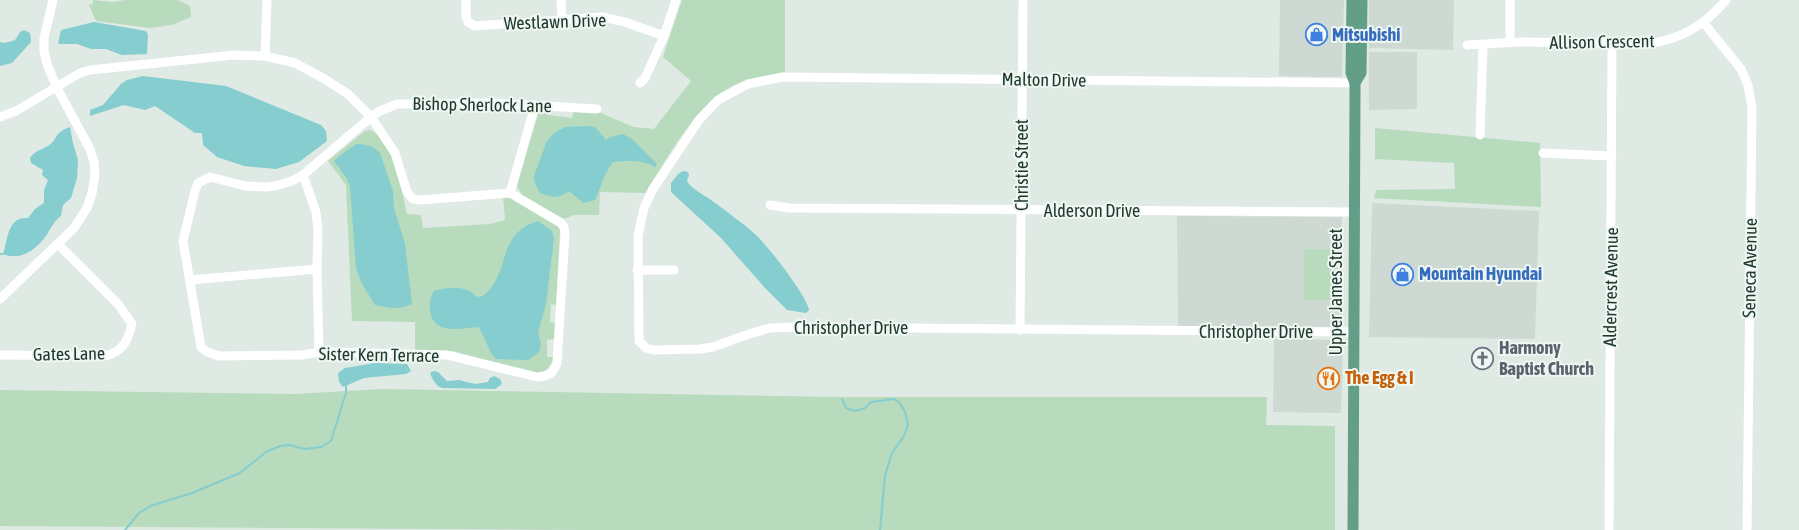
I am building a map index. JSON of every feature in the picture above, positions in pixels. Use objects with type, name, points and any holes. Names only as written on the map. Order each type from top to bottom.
[{"type":"main road","name":"Upper James Street","points":[[1352,0],[1351,73],[1355,84],[1353,530]]},
{"type":"main road","name":"Upper James Street","points":[[1355,84],[1361,73],[1362,0]]},
{"type":"street","points":[[0,299],[74,228],[88,208],[92,193],[95,175],[90,149],[57,88],[44,51],[44,38],[53,0]]},
{"type":"street","points":[[265,56],[267,0]]},
{"type":"street","name":"Westlawn Drive","points":[[466,0],[468,22],[475,26],[602,16],[664,36]]},
{"type":"street","points":[[561,0],[562,18]]},
{"type":"street","points":[[640,84],[645,78],[664,36],[676,0]]},
{"type":"street","name":"Christie Street","points":[[1020,330],[1023,0]]},
{"type":"street","points":[[1510,0],[1510,42]]},
{"type":"street","name":"Allison Crescent","points":[[1467,45],[1510,42],[1648,44],[1668,40],[1687,32],[1703,22],[1726,0]]},
{"type":"street","name":"Seneca Avenue","points":[[1703,22],[1741,69],[1748,85],[1752,108],[1747,530]]},
{"type":"street","name":"Aldercrest Avenue","points":[[1609,530],[1612,44]]},
{"type":"street","points":[[1480,135],[1483,45]]},
{"type":"street","points":[[0,117],[16,111],[90,70],[218,56],[265,56],[294,63],[348,94],[371,117],[394,153],[407,192],[413,198],[420,200],[510,192],[535,104]]},
{"type":"street","name":"Malton Drive","points":[[734,91],[748,84],[783,77],[1355,84]]},
{"type":"street","name":"Christopher Drive","points":[[734,91],[718,100],[699,120],[653,189],[644,208],[638,236],[637,270],[639,341],[646,348],[653,350],[713,347],[770,328],[787,327],[1353,332]]},
{"type":"street","name":"Bishop Sherlock Lane","points":[[190,280],[184,251],[184,232],[194,191],[198,182],[203,179],[210,177],[245,186],[266,187],[292,181],[303,175],[371,117],[397,104],[535,104],[597,109]]},
{"type":"street","points":[[1543,153],[1612,156]]},
{"type":"street","points":[[303,175],[318,230],[319,352]]},
{"type":"street","name":"Sister Kern Terrace","points":[[190,280],[199,341],[202,348],[209,353],[225,356],[302,355],[319,352],[447,355],[537,377],[547,376],[554,372],[557,363],[564,227],[561,223],[510,192]]},
{"type":"street","name":"Alderson Drive","points":[[770,205],[788,208],[1354,212]]},
{"type":"street","name":"Gates Lane","points":[[0,355],[104,356],[112,354],[125,345],[132,324],[118,304],[58,244]]},
{"type":"street","points":[[190,280],[317,269]]},
{"type":"street","points":[[637,270],[674,270]]},
{"type":"shaded area","points":[[1280,0],[1344,0],[1342,77],[1279,76]]},
{"type":"shaded area","points":[[1369,0],[1454,0],[1453,50],[1369,48]]},
{"type":"shaded area","points":[[1369,52],[1417,52],[1417,109],[1369,110]]},
{"type":"shaded area","points":[[1372,203],[1539,211],[1535,339],[1369,337]]},
{"type":"shaded area","points":[[1177,216],[1342,217],[1342,323],[1329,327],[1178,327]]},
{"type":"shaded area","points":[[1274,339],[1343,340],[1341,413],[1273,412]]},
{"type":"green space","points":[[93,0],[113,2],[125,0],[178,0],[190,6],[191,17],[172,25],[150,28],[96,21],[89,5],[93,4]]},
{"type":"green space","points":[[682,0],[785,0],[785,73],[748,80],[722,92],[709,103],[684,132],[645,193],[600,192],[599,215],[574,215],[564,219],[523,197],[517,186],[539,111],[547,109],[547,115],[572,118],[574,110],[601,113],[633,127],[654,129],[691,81],[663,57]]},
{"type":"green space","points":[[1375,128],[1540,143],[1541,207],[1374,198],[1376,190],[1455,189],[1454,163],[1375,159]]},
{"type":"green space","points":[[370,130],[385,143],[391,154],[407,214],[421,215],[423,228],[490,224],[505,220],[503,197],[510,197],[556,222],[560,230],[556,305],[551,304],[550,322],[555,323],[554,339],[547,340],[547,357],[554,357],[546,370],[537,374],[453,351],[415,351],[415,322],[352,321],[346,185],[328,161],[365,131]]},
{"type":"green space","points":[[1304,249],[1336,249],[1336,300],[1304,300]]},
{"type":"green space","points":[[382,389],[835,397],[1267,397],[1266,425],[1335,426],[1335,530],[583,530],[0,526],[0,390],[295,394]]},
{"type":"water","points":[[94,22],[146,31],[148,35],[147,54],[122,55],[106,49],[91,49],[77,44],[58,44],[61,30]]},
{"type":"water","points":[[24,30],[30,33],[31,42],[12,63],[0,66],[0,42],[5,43],[15,40],[20,32]]},
{"type":"water","points":[[143,76],[226,86],[321,125],[326,131],[327,141],[299,162],[276,169],[244,166],[217,157],[203,145],[202,133],[195,133],[155,106],[145,110],[124,105],[90,116],[90,110],[103,105],[121,84],[127,80]]},
{"type":"water","points":[[70,127],[78,160],[77,178],[71,198],[63,205],[61,216],[41,242],[30,252],[17,256],[3,254],[12,225],[21,218],[28,218],[35,209],[44,203],[44,190],[48,180],[42,175],[43,170],[31,163],[30,158],[36,152],[51,144],[58,134]]},
{"type":"water","points":[[565,127],[595,127],[606,140],[623,134],[632,139],[657,164],[655,167],[640,162],[613,162],[606,173],[595,200],[583,203],[569,191],[555,197],[540,193],[534,176],[547,141],[554,133]]},
{"type":"water","points":[[356,144],[369,146],[380,153],[393,191],[394,208],[405,244],[412,304],[407,306],[393,308],[375,305],[362,284],[356,268],[350,186],[334,161]]},
{"type":"water","points":[[683,171],[688,172],[687,181],[692,187],[741,222],[762,241],[802,294],[809,310],[806,313],[787,310],[721,238],[671,192],[671,183]]},
{"type":"water","points":[[538,221],[552,231],[554,239],[546,304],[538,333],[541,344],[539,352],[528,360],[496,359],[491,353],[479,327],[448,329],[436,324],[430,310],[430,300],[434,291],[446,288],[459,288],[477,297],[483,296],[492,287],[498,276],[509,244],[515,235],[524,227]]},
{"type":"water","points":[[375,363],[407,364],[411,371],[406,374],[364,378],[343,387],[339,382],[338,373],[345,368]]},
{"type":"water","points":[[438,372],[447,381],[459,380],[475,384],[488,382],[494,376],[500,379],[502,384],[495,389],[442,388],[432,378],[430,373]]},
{"type":"waterway","points":[[141,512],[150,506],[192,493],[240,473],[266,452],[280,446],[289,445],[305,449],[321,447],[331,441],[346,393],[346,385]]},
{"type":"waterway","points":[[842,399],[846,408],[855,411],[865,408],[871,402],[894,399],[900,403],[905,412],[908,425],[904,436],[892,453],[885,475],[880,530]]},
{"type":"waterway","points":[[125,530],[140,512]]},
{"type":"place","name":"Mitsubishi","points":[[1316,35]]},
{"type":"place","name":"Mountain Hyundai","points":[[1403,274]]},
{"type":"place","name":"Harmony Baptist Church","points":[[1483,358]]},
{"type":"place","name":"The Egg & I","points":[[1329,378]]}]
